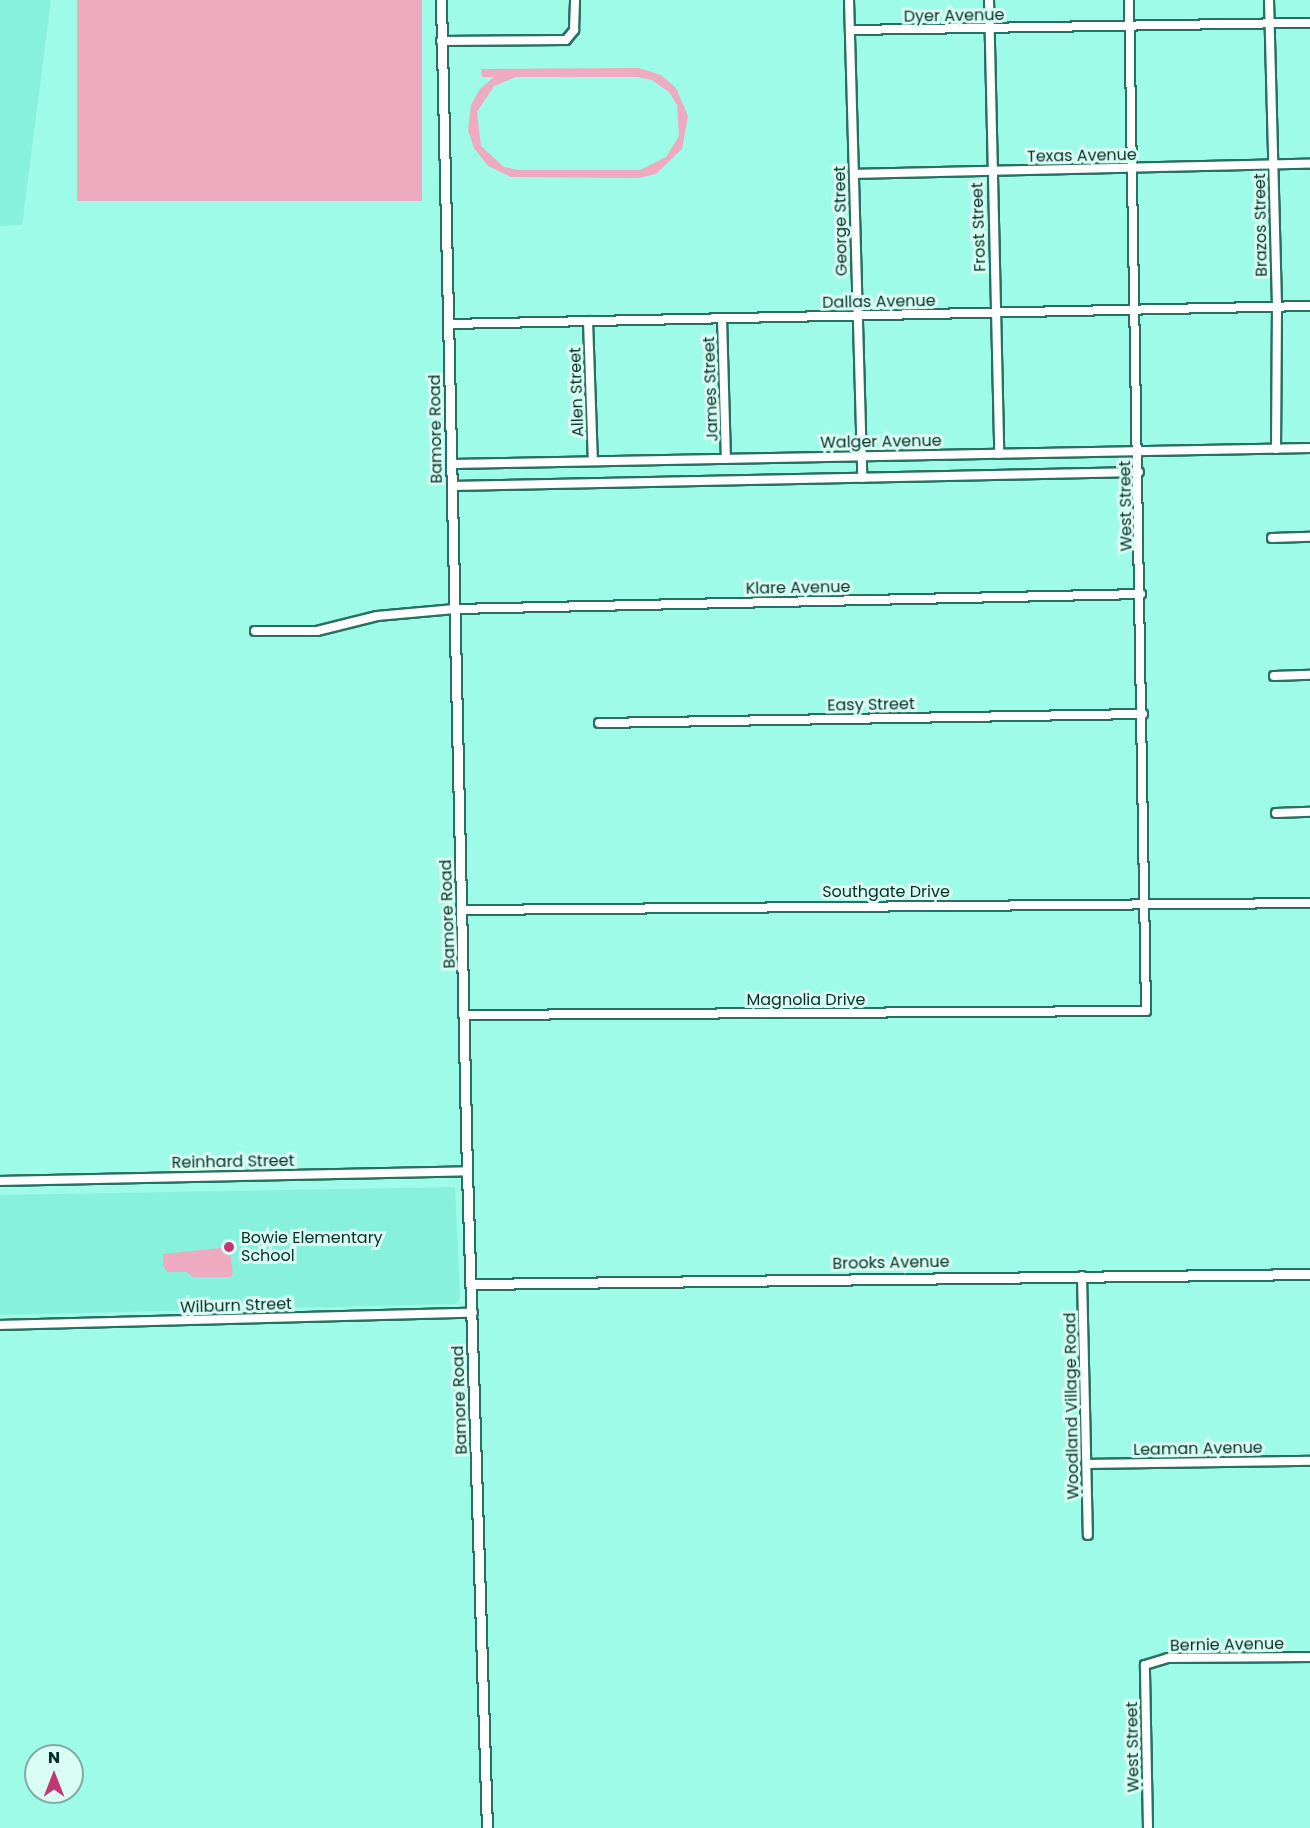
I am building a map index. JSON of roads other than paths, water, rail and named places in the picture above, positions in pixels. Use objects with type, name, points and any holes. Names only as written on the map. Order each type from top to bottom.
[{"type":"street","name":"Bamore Road","points":[[441,0],[466,1015],[467,1171],[487,1828]]},
{"type":"street","points":[[441,41],[560,41],[571,36],[574,0]]},
{"type":"street","name":"George Street","points":[[849,0],[862,478]]},
{"type":"street","name":"Frost Street","points":[[989,0],[999,454]]},
{"type":"street","name":"West Street","points":[[1129,0],[1147,904],[1146,1011]]},
{"type":"street","name":"Brazos Street","points":[[1269,0],[1277,307],[1275,449]]},
{"type":"street","name":"Dyer Avenue","points":[[850,30],[1310,23]]},
{"type":"street","name":"Texas Avenue","points":[[854,174],[1310,164]]},
{"type":"street","name":"Dallas Avenue","points":[[449,324],[1310,306]]},
{"type":"street","name":"James Street","points":[[722,318],[726,459]]},
{"type":"street","name":"Allen Street","points":[[588,321],[592,461]]},
{"type":"street","name":"Walger Avenue","points":[[452,464],[1310,448]]},
{"type":"street","points":[[452,486],[1139,472]]},
{"type":"street","points":[[1272,538],[1310,537]]},
{"type":"street","name":"Klare Avenue","points":[[255,631],[317,631],[377,616],[455,609],[1141,594]]},
{"type":"street","points":[[1274,676],[1310,675]]},
{"type":"street","name":"Easy Street","points":[[599,723],[1143,714]]},
{"type":"street","points":[[1276,813],[1310,812]]},
{"type":"street","name":"Southgate Drive","points":[[463,910],[1310,903]]},
{"type":"street","name":"Magnolia Drive","points":[[466,1015],[1146,1011]]},
{"type":"street","name":"Reinhard Street","points":[[0,1181],[467,1171]]},
{"type":"street","name":"Brooks Avenue","points":[[472,1284],[1310,1274]]},
{"type":"street","name":"Woodland Village Road","points":[[1082,1276],[1088,1535]]},
{"type":"street","name":"Wilburn Street","points":[[0,1325],[472,1313]]},
{"type":"street","name":"Leaman Avenue","points":[[1086,1464],[1310,1461]]},
{"type":"street","name":"Bernie Avenue","points":[[1145,1665],[1168,1658],[1310,1657]]},
{"type":"street","name":"West Street","points":[[1145,1665],[1148,1828]]},
{"type":"place","name":"Bowie Elementary School","points":[[229,1247]]}]
